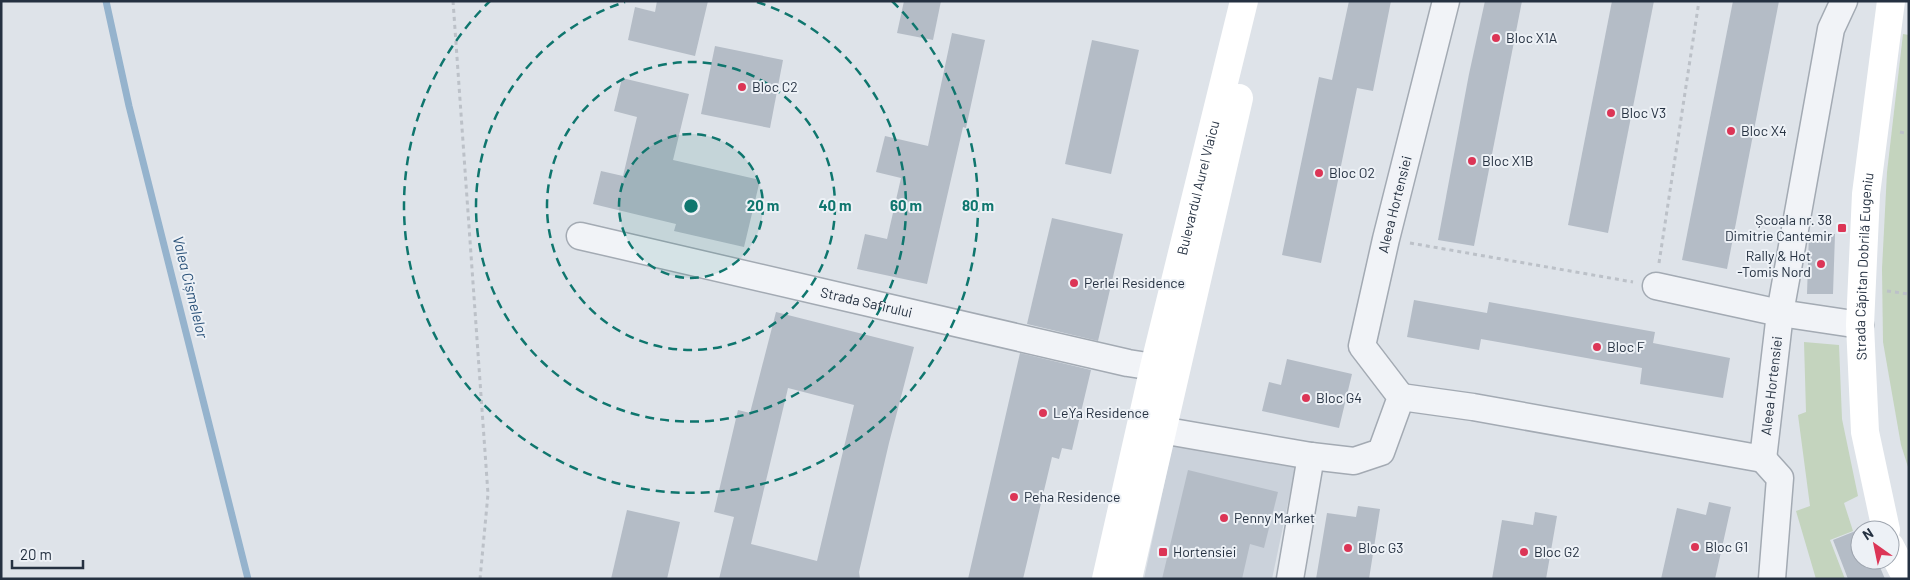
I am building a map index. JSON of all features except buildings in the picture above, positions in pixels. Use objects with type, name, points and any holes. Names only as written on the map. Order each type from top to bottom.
[{"type":"main road","name":"Strada Căpitan Dobrilă Eugeniu","points":[[1884,520],[1865,432],[1860,325],[1866,194],[1891,1]]},
{"type":"main road","name":"Bulevardul Aurel Vlaicu","points":[[1106,579],[1154,367],[1244,2]]},
{"type":"main road","name":"Bulevardul Aurel Vlaicu","points":[[1128,579],[1162,430],[1244,2]]},
{"type":"main road","points":[[1900,565],[1907,579]]},
{"type":"street","name":"Aleea Hortensiei","points":[[1401,397],[1362,346],[1386,239],[1446,1]]},
{"type":"street","name":"Aleea Hortensiei","points":[[1763,459],[1780,313],[1831,29],[1844,1]]},
{"type":"street","name":"Strada Safirului","points":[[580,236],[1128,363],[1154,367]]},
{"type":"street","points":[[1656,286],[1780,313],[1860,325]]},
{"type":"street","points":[[1162,430],[1354,462],[1382,452],[1401,397],[1473,407],[1763,459],[1780,478],[1772,579]]},
{"type":"street","points":[[1290,579],[1311,456]]},
{"type":"path","points":[[453,1],[488,494],[480,579]]},
{"type":"path","points":[[1386,239],[1656,286],[1698,1]]},
{"type":"path","points":[[1881,290],[1909,294]]},
{"type":"shaded area","points":[[1174,438],[1296,465],[1272,579],[1144,579]]},
{"type":"green space","points":[[1903,34],[1909,35],[1909,470],[1901,445],[1883,342],[1882,269],[1887,172]]},
{"type":"green space","points":[[1804,342],[1839,345],[1842,419],[1858,496],[1844,503],[1850,522],[1850,532],[1830,540],[1845,579],[1816,579],[1796,511],[1810,506],[1798,415],[1806,412]]},
{"type":"waterway","name":"Valea Cișmelelor","points":[[106,1],[129,106],[248,579]]},
{"type":"place","name":"Bloc X1A","points":[[1496,38]]},
{"type":"place","name":"Bloc C2","points":[[742,87]]},
{"type":"place","name":"Bloc V3","points":[[1611,113]]},
{"type":"place","name":"Bloc X4","points":[[1731,131]]},
{"type":"place","name":"Bloc X1B","points":[[1472,161]]},
{"type":"place","name":"Bloc O2","points":[[1319,173]]},
{"type":"place","name":"Școala nr. 38 Dimitrie Cantemir","points":[[1842,228]]},
{"type":"place","name":"Rally & Hot -Tomis Nord","points":[[1821,264]]},
{"type":"place","name":"Perlei Residence","points":[[1074,283]]},
{"type":"place","name":"Bloc F","points":[[1597,347]]},
{"type":"place","name":"Bloc G4","points":[[1306,398]]},
{"type":"place","name":"LeYa Residence","points":[[1043,413]]},
{"type":"place","name":"Peha Residence","points":[[1014,497]]},
{"type":"place","name":"Penny Market","points":[[1224,518]]},
{"type":"place","name":"Bloc G1","points":[[1695,547]]},
{"type":"place","name":"Bloc G3","points":[[1348,548]]},
{"type":"place","name":"Hortensiei","points":[[1163,552]]},
{"type":"place","name":"Bloc G2","points":[[1524,552]]}]
